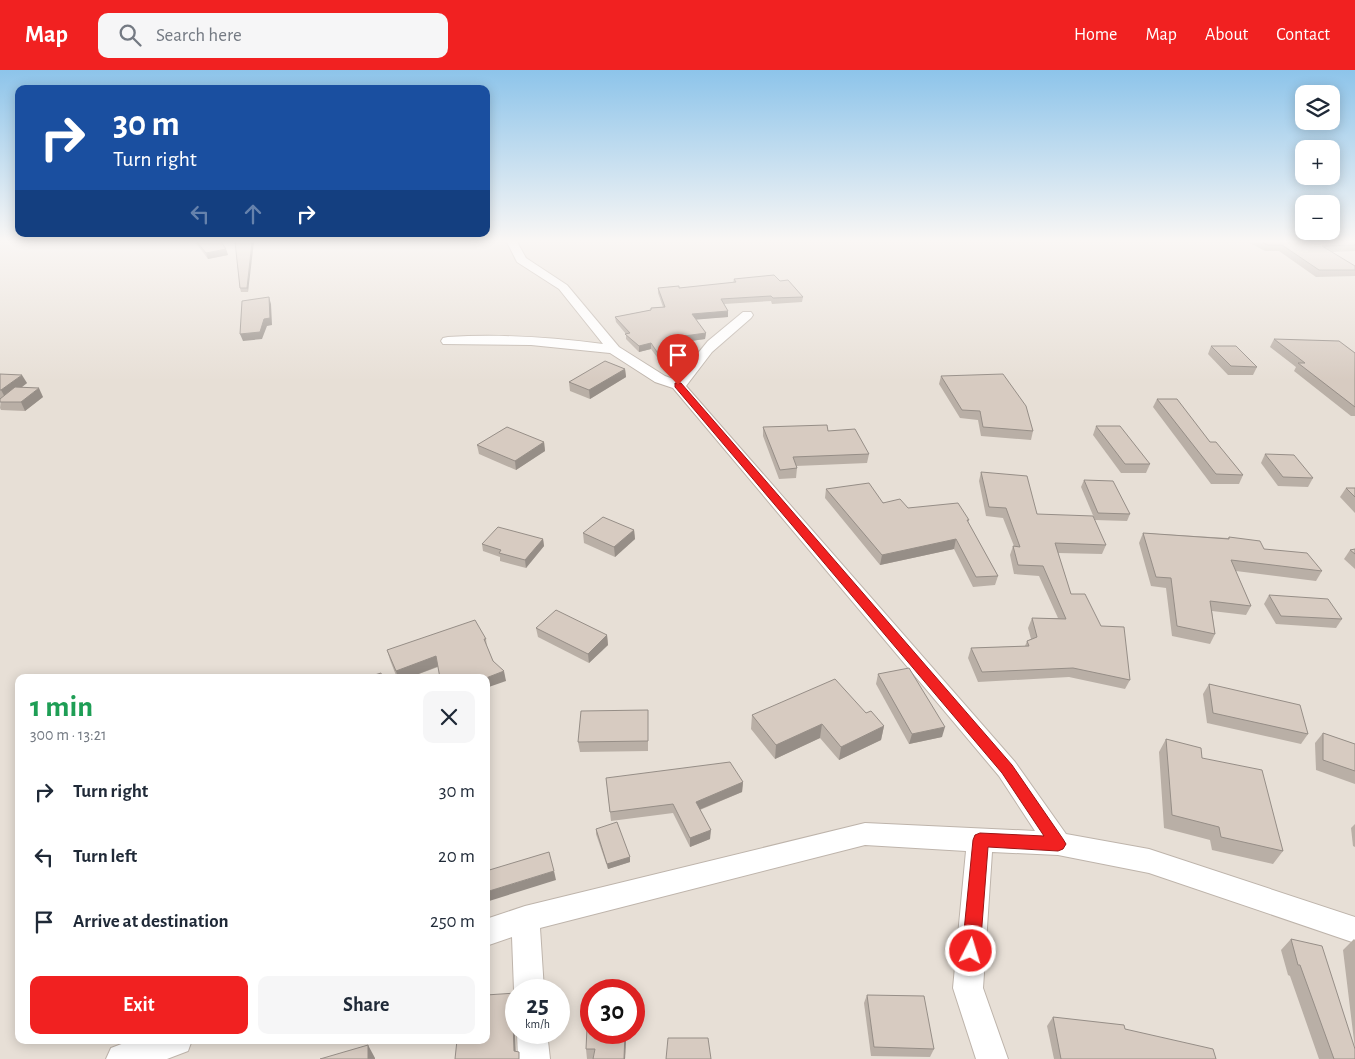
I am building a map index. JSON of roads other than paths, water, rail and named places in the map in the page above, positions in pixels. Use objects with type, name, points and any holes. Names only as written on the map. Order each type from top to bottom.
[{"type":"street","points":[[564,288],[614,350],[660,379],[678,385],[1007,769],[1058,844]]},
{"type":"street","points":[[678,385],[689,378],[702,354],[747,315]]},
{"type":"street","points":[[448,341],[473,339],[553,341],[614,350]]},
{"type":"street","points":[[490,932],[525,920],[865,834],[1058,844],[1149,862],[1355,930]]},
{"type":"street","points":[[980,840],[968,988],[992,1059]]},
{"type":"street","points":[[525,920],[528,979]]},
{"type":"street","points":[[122,1059],[165,1044]]},
{"type":"street","points":[[533,1044],[534,1059]]}]
